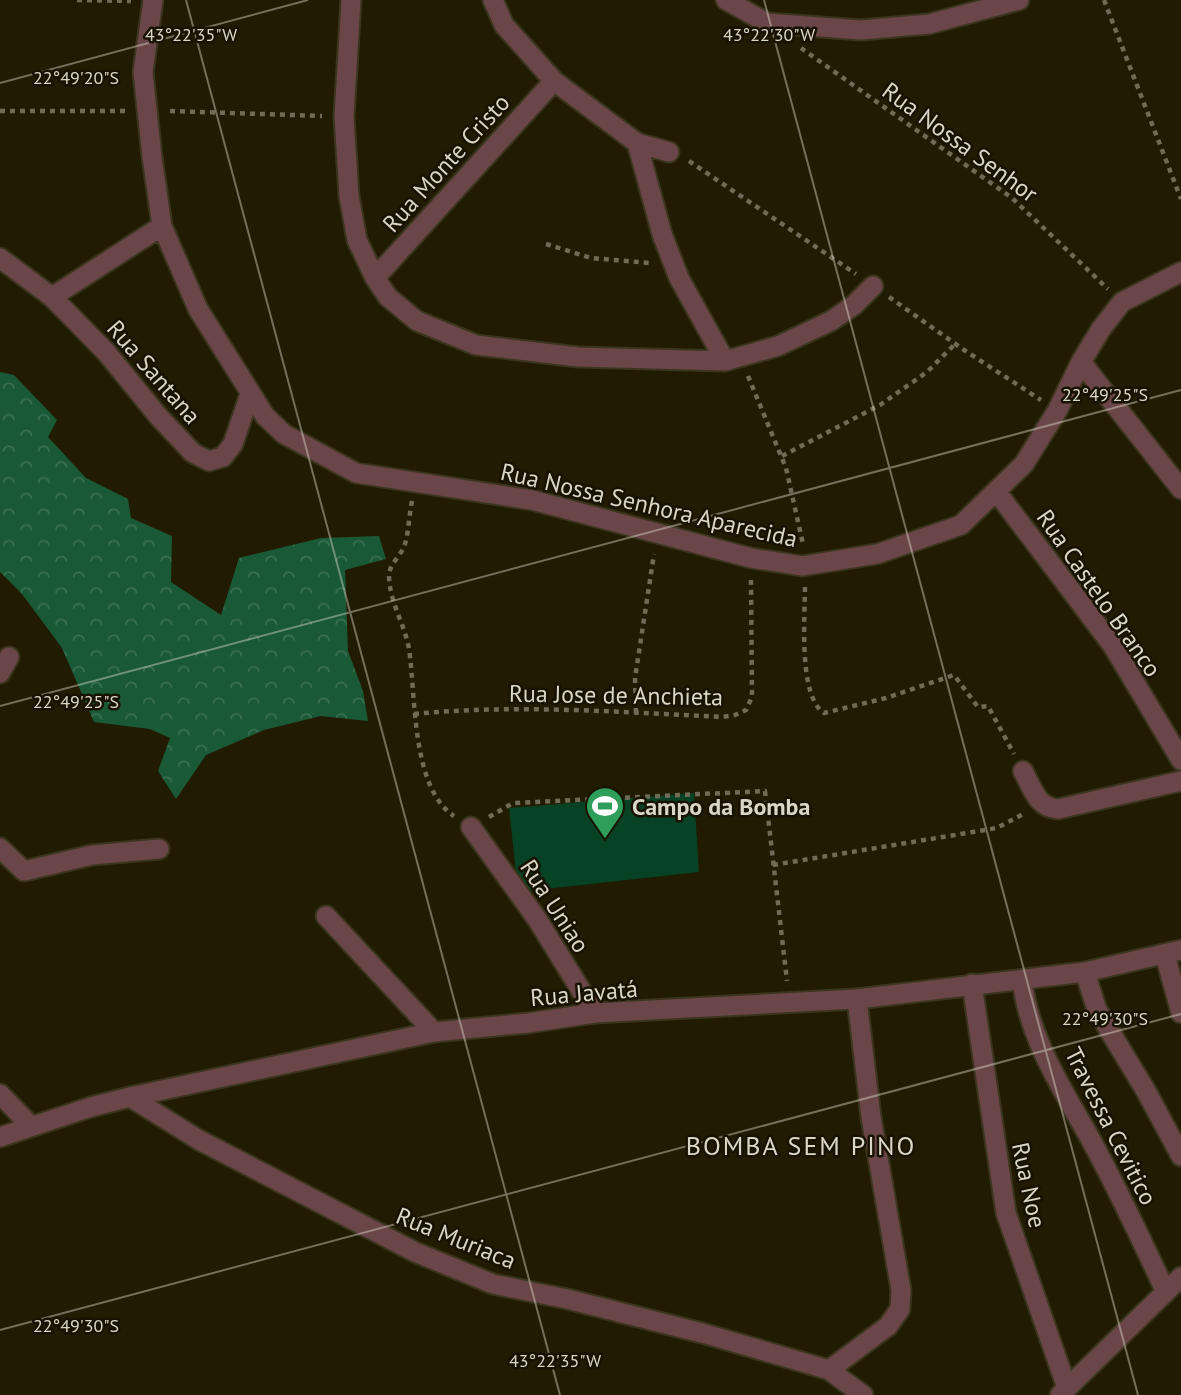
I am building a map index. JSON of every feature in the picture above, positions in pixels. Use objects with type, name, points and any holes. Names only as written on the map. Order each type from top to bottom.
[{"type":"street","points":[[351,0],[344,117],[349,197],[357,240],[375,278],[388,297],[417,321],[475,345],[578,357],[732,359],[778,346],[831,321],[854,305],[873,286]]},
{"type":"street","points":[[493,0],[504,25],[554,80],[637,143],[669,152]]},
{"type":"street","points":[[726,0],[766,23],[861,30],[929,24],[1019,0]]},
{"type":"street","points":[[153,1],[144,72],[162,226],[198,309],[250,394]]},
{"type":"street","name":"Rua Monte Cristo","points":[[375,278],[554,80]]},
{"type":"street","points":[[637,143],[662,234],[679,278],[732,359]]},
{"type":"street","points":[[52,297],[162,226]]},
{"type":"street","name":"Rua Santana","points":[[0,258],[52,297],[106,352],[159,417],[193,453],[209,461],[223,457],[233,444],[250,394]]},
{"type":"street","name":"Rua Nossa Senhora Aparecida","points":[[250,394],[265,416],[284,434],[356,473],[532,500],[751,558],[802,566],[877,554],[961,525],[1024,464],[1057,411],[1081,362],[1101,329],[1122,302],[1181,272]]},
{"type":"street","points":[[1081,362],[1181,489]]},
{"type":"street","name":"Rua Castelo Branco","points":[[996,491],[1112,646],[1181,760]]},
{"type":"street","points":[[1023,771],[1042,804],[1058,809],[1181,781]]},
{"type":"street","name":"Rua Uniao","points":[[471,827],[537,919],[595,1013]]},
{"type":"street","points":[[0,848],[24,871],[92,855],[159,849]]},
{"type":"street","points":[[326,916],[434,1032]]},
{"type":"street","points":[[1173,953],[1181,1013]]},
{"type":"street","name":"Rua Javatá","points":[[0,1137],[130,1097],[434,1032],[595,1013],[857,999],[1085,972],[1173,953]]},
{"type":"street","points":[[1085,972],[1097,1010],[1181,1156]]},
{"type":"street","name":"Travessa Cevitico","points":[[1022,980],[1031,1022],[1054,1074],[1118,1191],[1166,1292]]},
{"type":"street","name":"Rua Noe","points":[[972,984],[1006,1213],[1064,1392]]},
{"type":"street","points":[[829,1370],[888,1326],[900,1309],[901,1290],[872,1117],[857,999]]},
{"type":"street","points":[[0,1094],[31,1126]]},
{"type":"street","name":"Rua Muriaca","points":[[130,1097],[199,1140],[403,1246],[493,1284],[567,1299],[702,1333],[829,1370],[863,1395]]},
{"type":"street","points":[[1064,1392],[1181,1277]]},
{"type":"path","points":[[77,0],[153,1]]},
{"type":"path","points":[[1104,0],[1181,199]]},
{"type":"path","name":"Rua Nossa Senhor","points":[[800,47],[1012,198],[1122,302]]},
{"type":"path","points":[[546,244],[591,258],[649,264],[672,260]]},
{"type":"path","points":[[782,456],[880,405],[927,372],[955,344]]},
{"type":"path","points":[[732,359],[782,456],[803,542],[806,678],[817,708],[824,713],[886,698],[954,674],[978,707],[988,706],[1023,771]]},
{"type":"path","points":[[415,481],[405,546],[388,573],[391,595],[409,647],[414,713],[422,758],[443,809],[471,827],[513,803],[765,791],[789,1003]]},
{"type":"path","points":[[636,713],[635,678],[654,552],[674,537]]},
{"type":"path","name":"Rua Jose de Anchieta","points":[[414,713],[449,710],[722,717],[746,710],[752,697],[751,558]]},
{"type":"path","points":[[774,865],[998,828],[1042,804]]},
{"type":"green space","points":[[0,372],[14,375],[57,420],[48,437],[86,478],[128,499],[131,518],[172,536],[171,582],[221,615],[239,558],[321,538],[379,536],[386,559],[345,570],[348,651],[363,691],[368,721],[321,716],[264,730],[206,755],[176,799],[158,771],[170,738],[150,729],[94,722],[62,648],[22,594],[0,572]]},
{"type":"green space","name":"Campo da Bomba","points":[[694,793],[699,872],[518,892],[509,808]]},
{"type":"place","name":"Campo da Bomba","points":[[605,840]]},
{"type":"district","name":"BOMBA SEM PINO","points":[[801,1145]]}]
